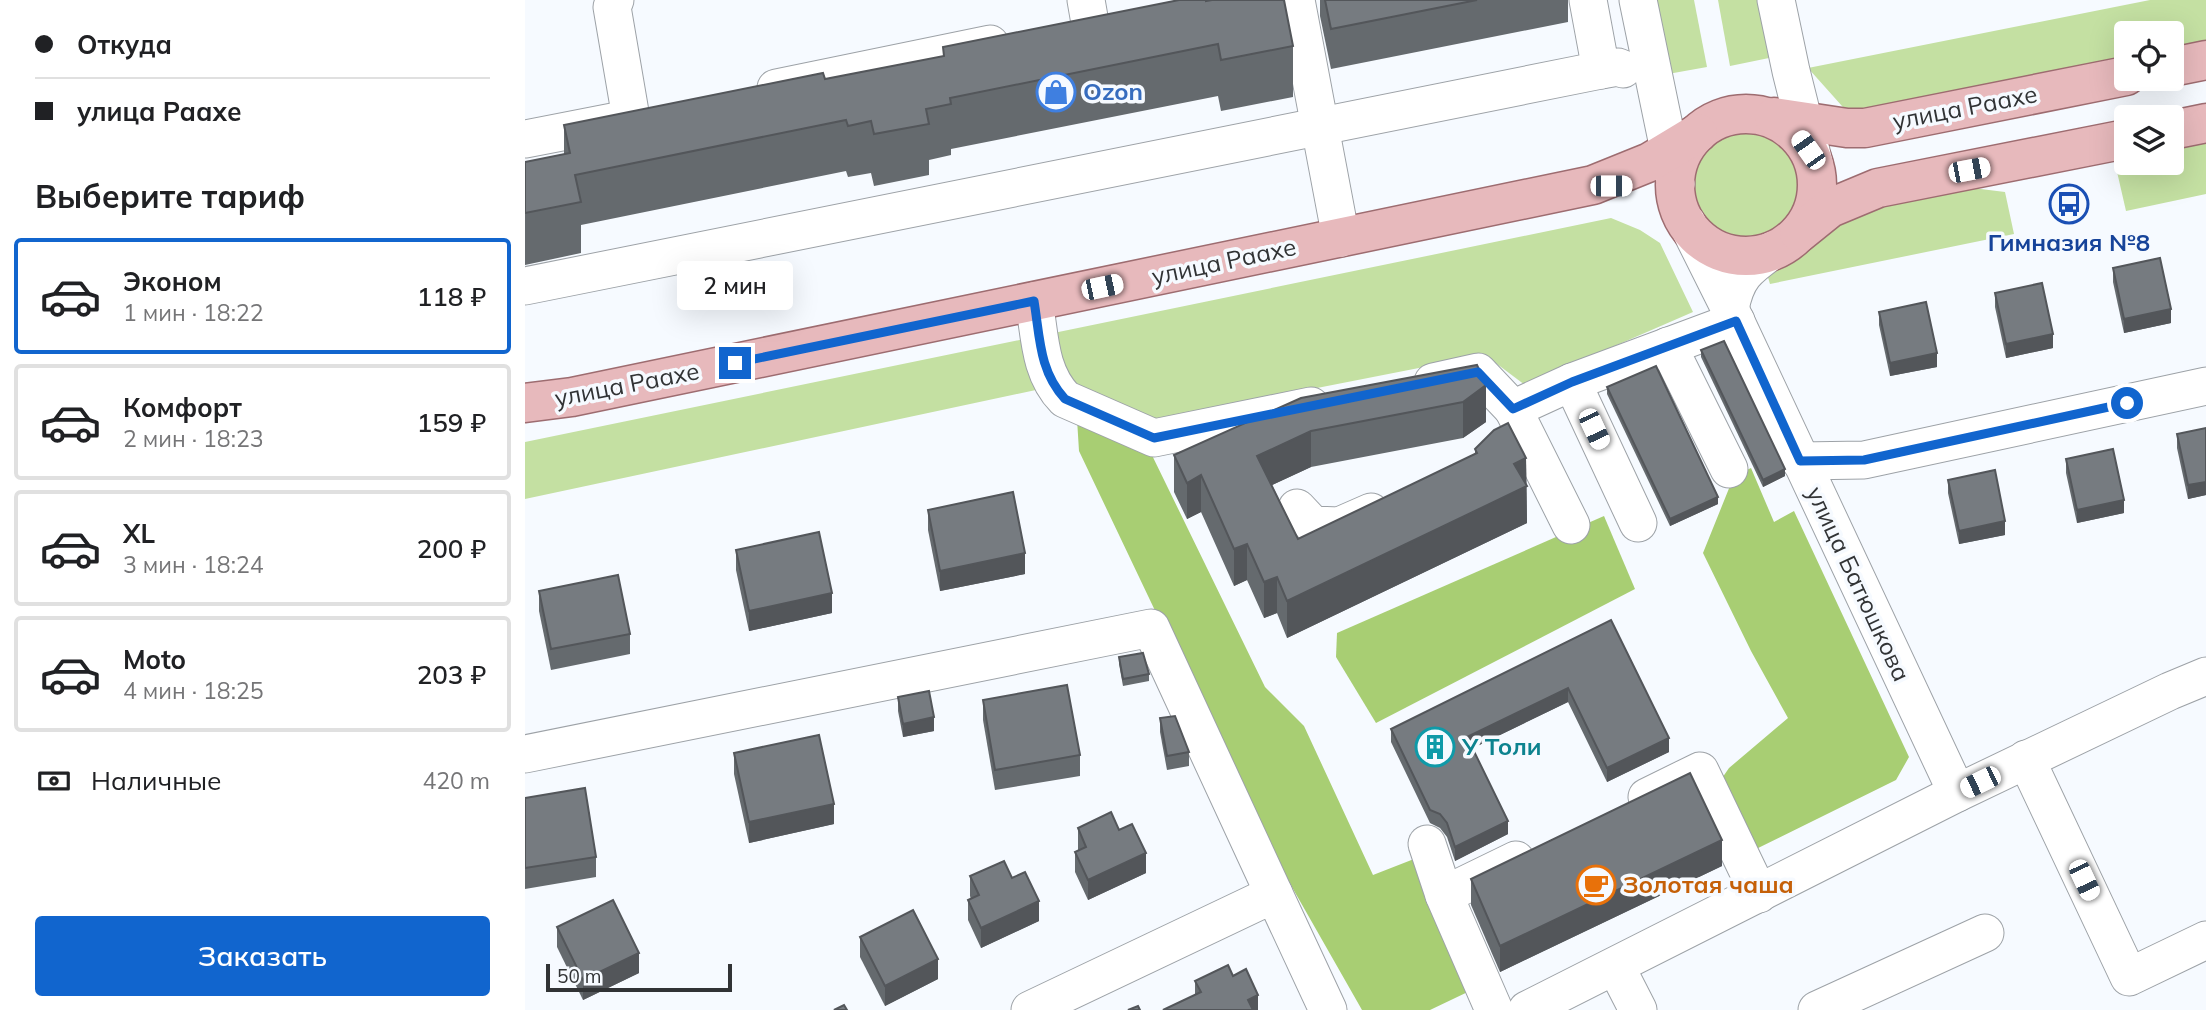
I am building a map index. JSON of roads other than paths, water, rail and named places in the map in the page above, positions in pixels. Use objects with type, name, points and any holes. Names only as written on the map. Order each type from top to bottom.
[{"type":"main road","points":[[2184,65],[2206,60]]},
{"type":"main road","name":"улица Раахе","points":[[1764,116],[1847,128],[1865,128],[2114,78]]},
{"type":"main road","points":[[1593,185],[1650,162],[1681,156],[1722,118],[1750,114],[1764,116],[1778,121],[1795,133],[1808,150],[1817,176],[1815,202],[1804,226],[1784,243]]},
{"type":"main road","points":[[2184,128],[2206,123]]},
{"type":"main road","points":[[1593,185],[1629,186],[1647,191],[1663,200],[1703,241],[1725,252],[1749,256],[1784,243],[1830,208],[1878,188],[2114,141]]},
{"type":"main road","points":[[1681,156],[1681,211],[1687,223]]},
{"type":"main road","name":"улица Раахе","points":[[525,403],[572,397],[1593,185]]},
{"type":"street","points":[[525,139],[645,115],[612,7],[615,0]]},
{"type":"street","points":[[1296,0],[1342,238]]},
{"type":"street","points":[[1587,0],[1601,70]]},
{"type":"street","points":[[1638,0],[1654,80],[1681,156]]},
{"type":"street","points":[[1776,0],[1814,163]]},
{"type":"street","points":[[1080,18],[1129,16]]},
{"type":"street","points":[[739,96],[1023,37]]},
{"type":"street","points":[[525,286],[1601,70],[1618,67],[1654,80]]},
{"type":"street","name":"улица Батюшкова","points":[[1687,223],[1733,315],[1957,793]]},
{"type":"street","points":[[1510,425],[1572,382],[1668,346],[1733,315],[1737,283],[1744,271],[1784,243]]},
{"type":"street","points":[[1034,301],[1045,371],[1055,389],[1065,399],[1154,438],[1343,400]]},
{"type":"street","points":[[1668,346],[1729,469]]},
{"type":"street","points":[[1397,389],[1478,372],[1571,525]]},
{"type":"street","points":[[1572,382],[1638,523]]},
{"type":"street","points":[[1800,461],[1864,460],[2206,386]]},
{"type":"street","points":[[1297,508],[1313,525],[1339,526],[1397,500]]},
{"type":"street","points":[[525,754],[1151,628],[1328,1010]]},
{"type":"street","points":[[1527,1010],[2026,759],[2206,676]]},
{"type":"street","points":[[2026,759],[2129,977],[2206,940]]},
{"type":"street","points":[[1615,812],[1700,771],[1759,894]]},
{"type":"street","points":[[1427,844],[1444,895],[1494,1010]]},
{"type":"street","points":[[1444,895],[1542,848]]},
{"type":"street","points":[[1030,1010],[1274,894]]},
{"type":"street","points":[[1817,1010],[1985,933]]},
{"type":"street","points":[[1616,967],[1638,1010]]},
{"type":"place","name":"Ozon","points":[[1056,92]]},
{"type":"place","name":"Гимназия №8","points":[[2069,204]]},
{"type":"place","name":"У Толи","points":[[1435,747]]},
{"type":"place","name":"Золотая чаша","points":[[1596,885]]}]
